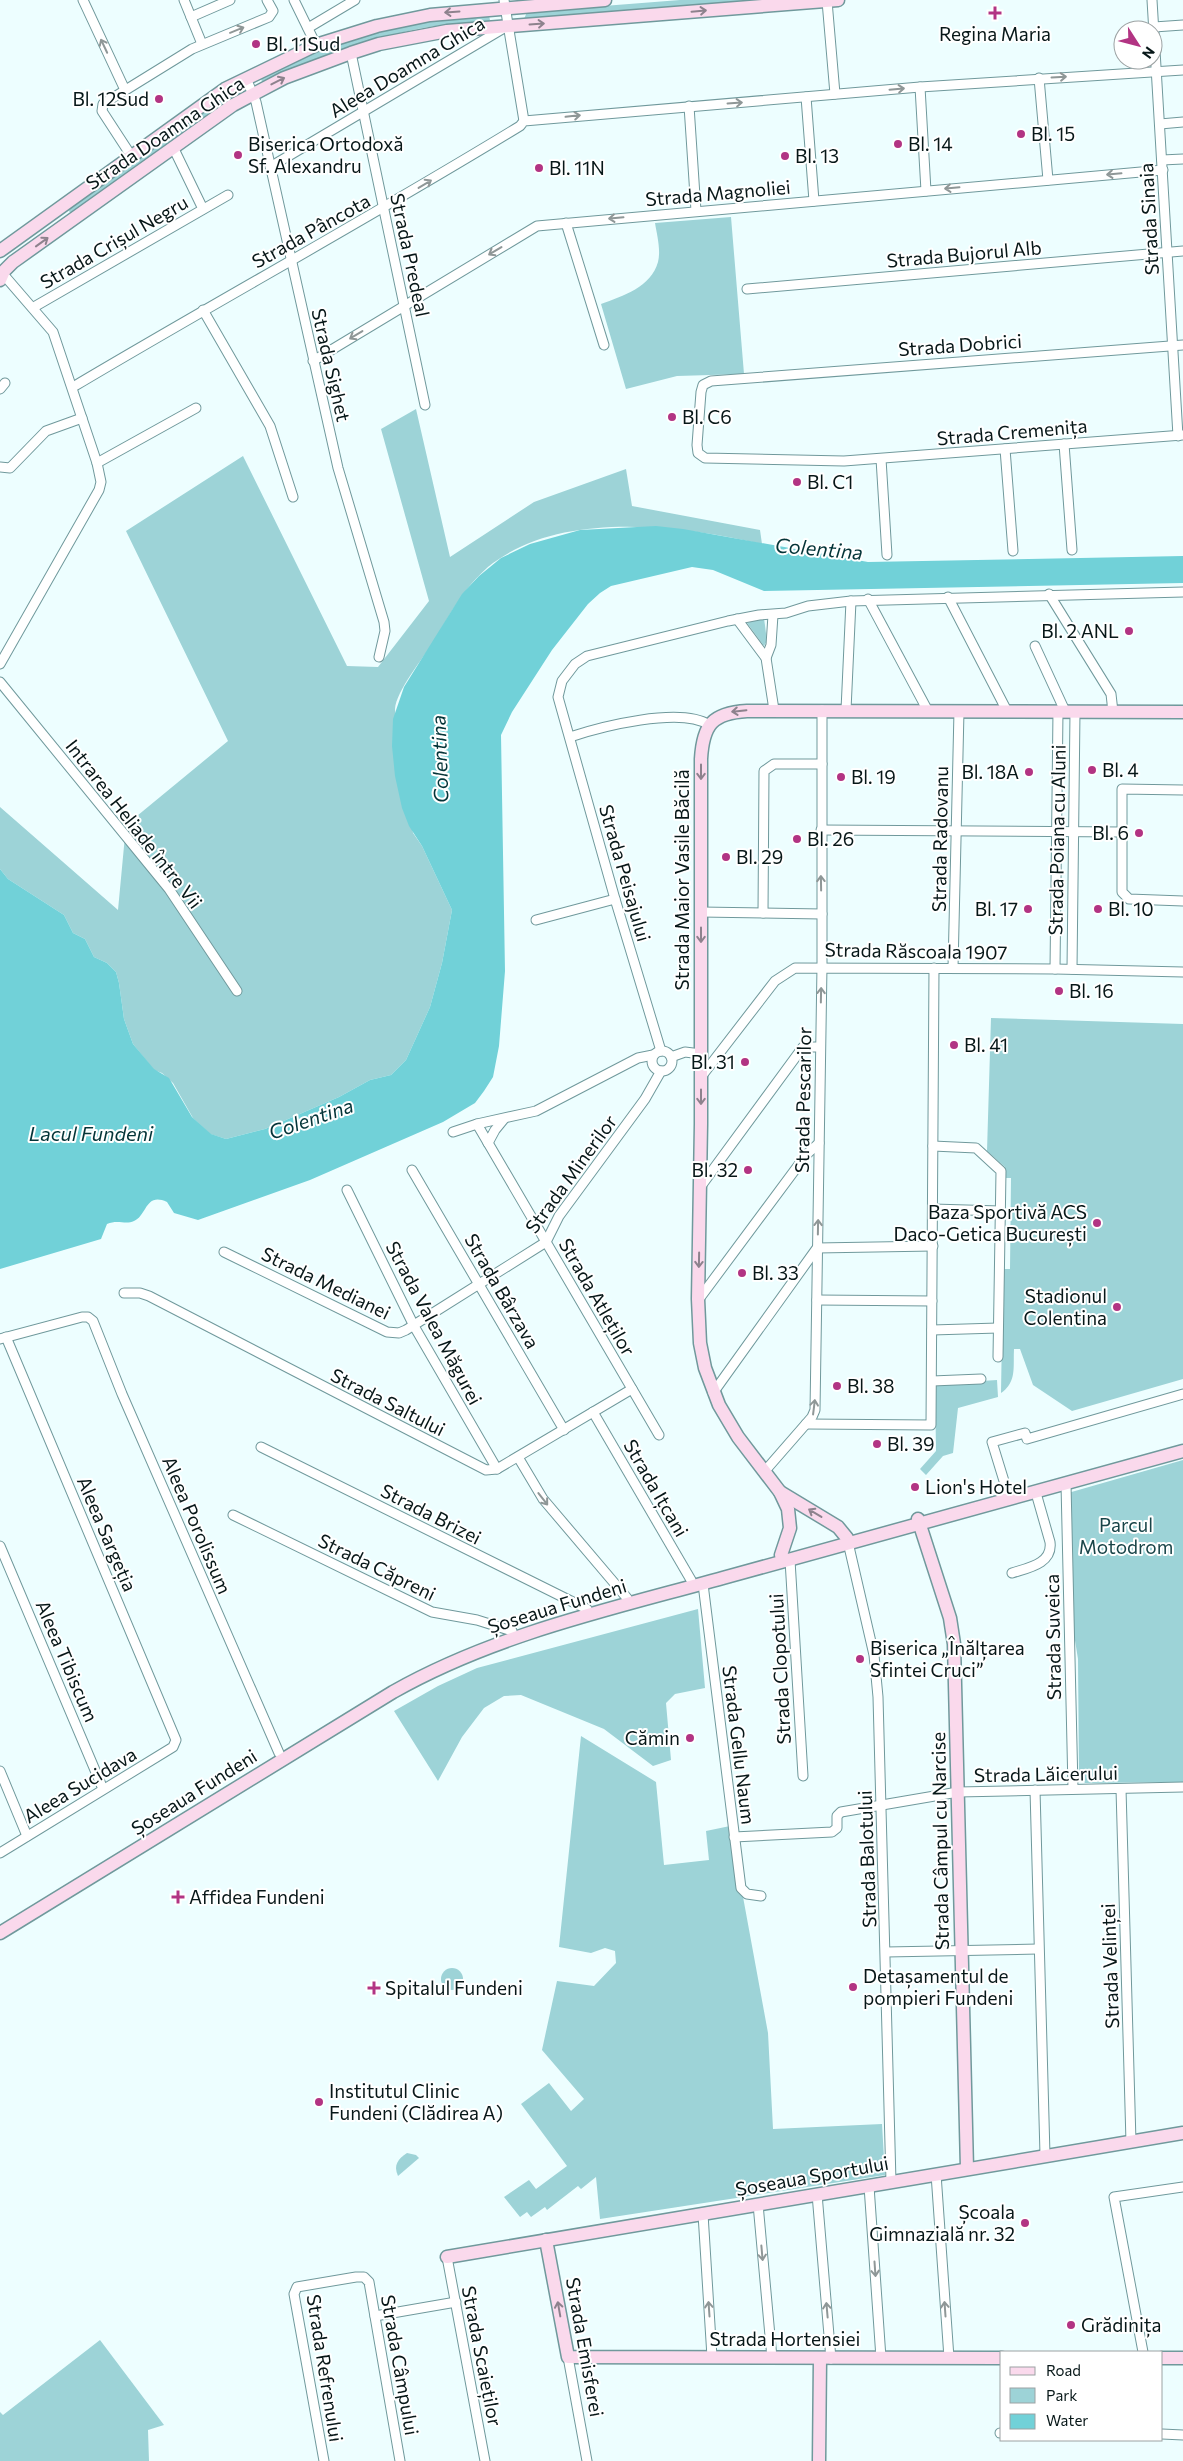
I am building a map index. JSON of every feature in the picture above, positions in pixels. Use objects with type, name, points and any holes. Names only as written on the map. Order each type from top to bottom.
[{"type":"main road","name":"Strada Doamna Ghica","points":[[0,251],[225,89],[316,45],[377,26],[416,17],[505,4],[605,0]]},
{"type":"main road","name":"Strada Doamna Ghica","points":[[2,272],[206,123],[253,94],[303,70],[351,53],[379,44],[423,35],[509,26],[832,0]]},
{"type":"main road","points":[[60,208],[70,222]]},
{"type":"main road","points":[[709,725],[716,718],[732,712],[774,710],[1183,712]]},
{"type":"main road","name":"Strada Maior Vasile Băcilă","points":[[709,725],[703,736],[701,759],[701,1186],[698,1299],[702,1354],[713,1393],[731,1427],[780,1492],[790,1520],[786,1557]]},
{"type":"main road","name":"Șoseaua Fundeni","points":[[919,1522],[1008,1494],[1183,1444]]},
{"type":"main road","name":"Șoseaua Fundeni","points":[[0,1933],[369,1706],[432,1670],[514,1638],[697,1582],[919,1522],[1036,1493],[1183,1451]]},
{"type":"main road","name":"Strada Maior Vasile Băcilă","points":[[780,1492],[838,1526],[848,1541]]},
{"type":"main road","name":"Strada Câmpul cu Narcise","points":[[919,1522],[953,1633],[967,2168]]},
{"type":"main road","name":"Șoseaua Fundeni","points":[[0,1924],[423,1667],[466,1647],[512,1631],[627,1598],[697,1582]]},
{"type":"main road","name":"Șoseaua Sportului","points":[[448,2257],[1183,2133]]},
{"type":"main road","name":"Strada Emisferei","points":[[546,2240],[568,2357]]},
{"type":"main road","name":"Strada Hortensiei","points":[[568,2357],[1000,2358]]},
{"type":"main road","points":[[1163,2358],[1183,2358]]},
{"type":"main road","points":[[819,2461],[826,2359]]},
{"type":"street","points":[[83,0],[125,90]]},
{"type":"street","points":[[184,0],[202,44]]},
{"type":"street","points":[[191,17],[230,0]]},
{"type":"street","points":[[132,157],[102,109],[105,102],[202,44],[269,17],[272,11],[266,0]]},
{"type":"street","points":[[294,0],[316,45]]},
{"type":"street","points":[[308,28],[355,0]]},
{"type":"street","points":[[832,0],[835,94]]},
{"type":"street","name":"Strada Sinaia","points":[[1152,0],[1153,20]]},
{"type":"street","points":[[505,4],[524,121],[920,87],[1183,70]]},
{"type":"street","points":[[1163,26],[1183,25]]},
{"type":"street","name":"Aleea Doamna Ghica","points":[[270,167],[509,26]]},
{"type":"street","name":"Strada Predeal","points":[[351,53],[403,307],[425,404]]},
{"type":"street","name":"Strada Sinaia","points":[[1157,71],[1172,346],[1180,435]]},
{"type":"street","name":"Strada Sighet","points":[[246,78],[253,94],[348,505],[384,622],[386,631],[379,657]]},
{"type":"street","points":[[1039,78],[1048,180]]},
{"type":"street","points":[[920,87],[926,191]]},
{"type":"street","points":[[806,97],[814,201]]},
{"type":"street","points":[[689,106],[696,211]]},
{"type":"street","name":"Strada Pâncota","points":[[72,387],[384,208],[520,126],[524,121]]},
{"type":"street","points":[[1160,124],[1183,122]]},
{"type":"street","name":"Strada Crișul Negru","points":[[34,307],[203,209],[173,146]]},
{"type":"street","points":[[1162,160],[1183,159]]},
{"type":"street","name":"Strada Magnoliei","points":[[314,361],[537,226],[1163,170]]},
{"type":"street","points":[[203,209],[228,195]]},
{"type":"street","points":[[566,223],[604,345]]},
{"type":"street","name":"Strada Bujorul Alb","points":[[747,289],[1183,251]]},
{"type":"street","points":[[0,664],[99,490],[100,477],[53,332],[34,307],[2,272]]},
{"type":"street","points":[[204,310],[270,426],[293,497]]},
{"type":"street","name":"Strada Dobrici","points":[[844,461],[715,458],[702,456],[697,445],[703,385],[711,381],[750,377],[1183,345]]},
{"type":"street","points":[[97,463],[196,408]]},
{"type":"street","points":[[3,468],[46,431],[82,418]]},
{"type":"street","name":"Strada Cremenița","points":[[844,461],[1180,435]]},
{"type":"street","points":[[1064,444],[1072,550]]},
{"type":"street","points":[[1005,449],[1013,551]]},
{"type":"street","points":[[881,459],[887,555]]},
{"type":"street","points":[[766,658],[738,619],[773,615],[808,606],[868,599],[1183,592]]},
{"type":"street","points":[[1049,594],[1110,694],[1113,712]]},
{"type":"street","points":[[948,597],[1007,711]]},
{"type":"street","points":[[868,599],[928,711]]},
{"type":"street","points":[[846,710],[851,601]]},
{"type":"street","points":[[773,615],[772,639],[766,658],[774,710]]},
{"type":"street","name":"Strada Peisajului","points":[[661,1072],[652,1066],[657,1053],[560,704],[559,688],[575,664],[587,656],[738,619]]},
{"type":"street","points":[[1035,646],[1066,711]]},
{"type":"street","name":"Intrarea Heliade între Vii","points":[[0,682],[169,889],[237,991]]},
{"type":"street","name":"Strada Pescarilor","points":[[764,1472],[816,1410],[822,966],[822,710]]},
{"type":"street","name":"Strada Radovanu","points":[[953,968],[959,711]]},
{"type":"street","name":"Strada Poiana cu Aluni","points":[[1055,968],[1056,831],[1066,711]]},
{"type":"street","name":"Strada Poiana cu Aluni","points":[[1066,711],[1074,831],[1072,969]]},
{"type":"street","points":[[570,737],[596,728],[632,721],[686,717],[701,720],[709,725]]},
{"type":"street","points":[[763,913],[764,771],[774,764],[822,764]]},
{"type":"street","points":[[1183,790],[1122,790],[1122,832],[1122,892],[1125,897],[1183,901]]},
{"type":"street","points":[[821,830],[1122,832]]},
{"type":"street","points":[[536,920],[615,899]]},
{"type":"street","points":[[702,912],[822,914]]},
{"type":"street","name":"Strada Răscoala 1907","points":[[701,1077],[774,981],[795,968],[822,966],[1055,968],[1183,972]]},
{"type":"street","points":[[806,1424],[931,1425],[934,968]]},
{"type":"street","points":[[701,1186],[804,1047],[820,1047]]},
{"type":"street","points":[[453,1132],[546,1107],[638,1058],[657,1053],[671,1057],[685,1052],[701,1054]]},
{"type":"street","name":"Strada Minerilor","points":[[414,1326],[546,1242],[559,1216],[645,1099],[661,1072],[670,1067],[671,1057]]},
{"type":"street","points":[[488,1143],[504,1118]]},
{"type":"street","name":"Strada Atleților","points":[[477,1124],[659,1435]]},
{"type":"street","points":[[698,1299],[806,1155],[819,1143]]},
{"type":"street","points":[[933,1146],[976,1148],[1001,1171],[998,1357]]},
{"type":"street","name":"Strada Bârzava","points":[[412,1170],[564,1430]]},
{"type":"street","name":"Strada Valea Măgurei","points":[[347,1190],[414,1326],[497,1469]]},
{"type":"street","points":[[933,1209],[1000,1211]]},
{"type":"street","points":[[713,1393],[817,1248],[932,1246]]},
{"type":"street","name":"Strada Medianei","points":[[224,1252],[387,1332],[400,1333],[414,1326]]},
{"type":"street","name":"Strada Saltului","points":[[124,1293],[140,1293],[150,1296],[481,1468],[497,1469]]},
{"type":"street","points":[[817,1300],[932,1301]]},
{"type":"street","name":"Aleea Porolissum","points":[[3,1338],[82,1317],[88,1317],[93,1321],[122,1394],[279,1753]]},
{"type":"street","points":[[932,1330],[998,1328]]},
{"type":"street","name":"Aleea Sargeția","points":[[3,1338],[176,1740],[176,1744]]},
{"type":"street","points":[[932,1381],[981,1379]]},
{"type":"street","points":[[497,1469],[632,1389]]},
{"type":"street","points":[[1008,1494],[992,1442],[1025,1432],[1027,1439],[1183,1396]]},
{"type":"street","name":"Strada Ițcani","points":[[593,1412],[697,1582]]},
{"type":"street","name":"Strada Brizei","points":[[261,1447],[587,1609]]},
{"type":"street","points":[[518,1457],[543,1499],[627,1598]]},
{"type":"street","name":"Strada Suveica","points":[[1066,1484],[1073,1789]]},
{"type":"street","points":[[1012,1573],[1037,1565],[1050,1550],[1050,1542],[1036,1493]]},
{"type":"street","name":"Strada Căpreni","points":[[234,1515],[432,1612],[477,1620],[512,1631]]},
{"type":"street","name":"Strada Balotului","points":[[848,1541],[877,1677],[891,2182]]},
{"type":"street","name":"Aleea Tibiscum","points":[[0,1546],[104,1789]]},
{"type":"street","name":"Strada Clopotului","points":[[786,1557],[803,1776]]},
{"type":"street","name":"Strada Gellu Naum","points":[[697,1582],[741,1888],[747,1894],[761,1896]]},
{"type":"street","name":"Aleea Sucidava","points":[[0,1852],[176,1744]]},
{"type":"street","points":[[0,1772],[27,1836]]},
{"type":"street","name":"Strada Lăicerului","points":[[881,1804],[958,1792],[1183,1787]]},
{"type":"street","name":"Strada Velinței","points":[[1121,1789],[1131,2142]]},
{"type":"street","points":[[1034,1790],[1045,2155]]},
{"type":"street","points":[[734,1837],[832,1832],[837,1828],[839,1814],[881,1804]]},
{"type":"street","points":[[886,1952],[1038,1949]]},
{"type":"street","points":[[936,2174],[949,2358]]},
{"type":"street","points":[[869,2186],[881,2358]]},
{"type":"street","points":[[1143,2351],[1114,2197],[1183,2187]]},
{"type":"street","points":[[817,2194],[826,2359]]},
{"type":"street","points":[[758,2204],[772,2358]]},
{"type":"street","points":[[702,2214],[712,2357]]},
{"type":"street","name":"Strada Scaieților","points":[[448,2257],[485,2461]]},
{"type":"street","name":"Strada Câmpului","points":[[364,2277],[370,2282],[400,2461]]},
{"type":"street","name":"Strada Refrenului","points":[[324,2461],[295,2290],[297,2287],[364,2277]]},
{"type":"street","points":[[375,2316],[456,2302]]},
{"type":"street","name":"Strada Emisferei","points":[[568,2357],[587,2461]]},
{"type":"street","points":[[1163,2434],[1183,2435]]},
{"type":"green space","points":[[680,0],[767,0],[524,19],[527,12]]},
{"type":"green space","points":[[489,16],[490,20],[487,23],[436,26],[388,36],[262,82],[261,78],[303,58],[368,34],[435,18]]},
{"type":"green space","points":[[242,86],[242,94],[71,214],[69,211],[70,207],[221,97]]},
{"type":"green space","points":[[731,217],[744,374],[677,376],[626,389],[601,304],[635,289],[643,284],[654,271],[659,253],[655,223]]},
{"type":"green space","points":[[416,409],[450,557],[534,502],[626,469],[632,506],[760,530],[762,544],[730,537],[660,528],[588,529],[554,535],[522,546],[493,563],[475,580],[460,599],[411,674],[400,693],[395,709],[413,833],[422,846],[452,910],[442,963],[430,1007],[406,1060],[391,1075],[370,1080],[339,1097],[265,1129],[226,1139],[210,1134],[193,1118],[173,1083],[162,1073],[154,1070],[133,1044],[124,1019],[116,972],[107,963],[94,957],[85,939],[73,933],[64,915],[8,879],[0,869],[0,807],[118,910],[126,825],[228,741],[126,531],[243,456],[347,666],[378,667],[429,601],[381,429]]},
{"type":"green space","points":[[764,618],[767,641],[764,646],[747,623]]},
{"type":"green space","name":"Baza Sportivă ACS Daco-Getica București","points":[[991,1018],[1183,1024],[1183,1379],[1072,1411],[1033,1385],[1020,1349],[1014,1349],[1012,1379],[1010,1384],[1001,1393],[1003,1269],[1010,1269],[1011,1178],[1005,1178],[1005,1167],[987,1151]]},
{"type":"green space","points":[[997,1380],[998,1397],[958,1408],[953,1453],[943,1456],[926,1475],[920,1469],[936,1451],[935,1384]]},
{"type":"green space","name":"Parcul Motodrom","points":[[1183,1460],[1183,1782],[1085,1783],[1079,1775],[1078,1659],[1073,1628],[1068,1493]]},
{"type":"green space","points":[[698,1609],[705,1688],[675,1694],[666,1703],[671,1760],[653,1766],[604,1729],[521,1695],[504,1696],[484,1708],[462,1737],[438,1781],[394,1711],[438,1686],[477,1668]]},
{"type":"green space","points":[[581,1736],[656,1782],[664,1865],[709,1860],[706,1831],[730,1826],[768,2033],[773,2129],[882,2124],[885,2175],[600,2219],[596,2177],[581,2189],[578,2186],[547,2210],[545,2207],[531,2217],[527,2212],[520,2217],[504,2197],[529,2180],[536,2189],[567,2166],[521,2104],[549,2083],[571,2111],[584,2099],[542,2050],[557,1981],[594,1986],[616,1963],[615,1951],[605,1948],[591,1953],[559,1947]]},
{"type":"green space","points":[[448,1968],[456,1968],[463,1975],[463,1983],[456,1990],[448,1990],[441,1983],[441,1975]]},
{"type":"green space","points":[[407,2153],[416,2155],[419,2158],[398,2176],[396,2165]]},
{"type":"green space","points":[[100,2340],[164,2425],[148,2430],[149,2461],[0,2461],[0,2412],[3,2415]]},
{"type":"water","name":"Lacul Fundeni","points":[[656,526],[683,529],[868,562],[1183,556],[1183,583],[764,591],[713,570],[692,567],[611,586],[588,604],[552,650],[512,712],[501,735],[505,971],[499,1046],[493,1077],[475,1103],[443,1122],[310,1180],[198,1220],[174,1213],[167,1202],[154,1200],[150,1202],[142,1215],[134,1221],[107,1224],[101,1239],[0,1269],[0,869],[8,879],[64,915],[73,933],[85,939],[94,957],[107,963],[116,972],[124,1019],[133,1044],[154,1069],[169,1078],[192,1117],[211,1134],[226,1139],[265,1129],[339,1097],[370,1080],[391,1075],[406,1060],[430,1007],[442,963],[452,910],[422,846],[409,826],[402,808],[395,776],[392,746],[393,719],[404,687],[462,594],[479,576],[501,558],[530,544],[580,530]]},
{"type":"place","name":"Regina Maria","points":[[995,13]]},
{"type":"place","name":"Bl. 11Sud","points":[[256,44]]},
{"type":"place","name":"Bl. 12Sud","points":[[159,99]]},
{"type":"place","name":"Bl. 15","points":[[1021,134]]},
{"type":"place","name":"Bl. 14","points":[[898,144]]},
{"type":"place","name":"Biserica Ortodoxă Sf. Alexandru","points":[[238,155]]},
{"type":"place","name":"Bl. 13","points":[[785,156]]},
{"type":"place","name":"Bl. 11N","points":[[539,168]]},
{"type":"place","name":"Bl. C6","points":[[672,417]]},
{"type":"place","name":"Bl. C1","points":[[797,482]]},
{"type":"place","name":"Bl. 2 ANL","points":[[1129,631]]},
{"type":"place","name":"Bl. 4","points":[[1092,770]]},
{"type":"place","name":"Bl. 18A","points":[[1029,772]]},
{"type":"place","name":"Bl. 19","points":[[841,777]]},
{"type":"place","name":"Bl. 6","points":[[1139,833]]},
{"type":"place","name":"Bl. 26","points":[[797,839]]},
{"type":"place","name":"Bl. 29","points":[[726,857]]},
{"type":"place","name":"Bl. 17","points":[[1028,909]]},
{"type":"place","name":"Bl. 10","points":[[1098,909]]},
{"type":"place","name":"Bl. 16","points":[[1059,991]]},
{"type":"place","name":"Bl. 41","points":[[954,1045]]},
{"type":"place","name":"Bl. 31","points":[[745,1062]]},
{"type":"place","name":"Bl. 32","points":[[748,1170]]},
{"type":"place","name":"Baza Sportivă ACS Daco-Getica București","points":[[1097,1223]]},
{"type":"place","name":"Bl. 33","points":[[742,1273]]},
{"type":"place","name":"Stadionul Colentina","points":[[1117,1307]]},
{"type":"place","name":"Bl. 38","points":[[837,1386]]},
{"type":"place","name":"Bl. 39","points":[[877,1444]]},
{"type":"place","name":"Lion's Hotel","points":[[915,1487]]},
{"type":"place","name":"Biserica „Înălțarea Sfintei Cruci”","points":[[860,1659]]},
{"type":"place","name":"Cămin","points":[[690,1738]]},
{"type":"place","name":"Affidea Fundeni","points":[[178,1897]]},
{"type":"place","name":"Detașamentul de pompieri Fundeni","points":[[853,1987]]},
{"type":"place","name":"Spitalul Fundeni","points":[[374,1988]]},
{"type":"place","name":"Institutul Clinic Fundeni (Clădirea A)","points":[[319,2102]]},
{"type":"place","name":"Școala Gimnazială nr. 32","points":[[1025,2223]]},
{"type":"place","name":"Grădinița","points":[[1071,2325]]},
{"type":"water label","name":"Colentina","points":[[819,549]]},
{"type":"water label","name":"Colentina","points":[[440,759]]},
{"type":"water label","name":"Colentina","points":[[311,1119]]}]
